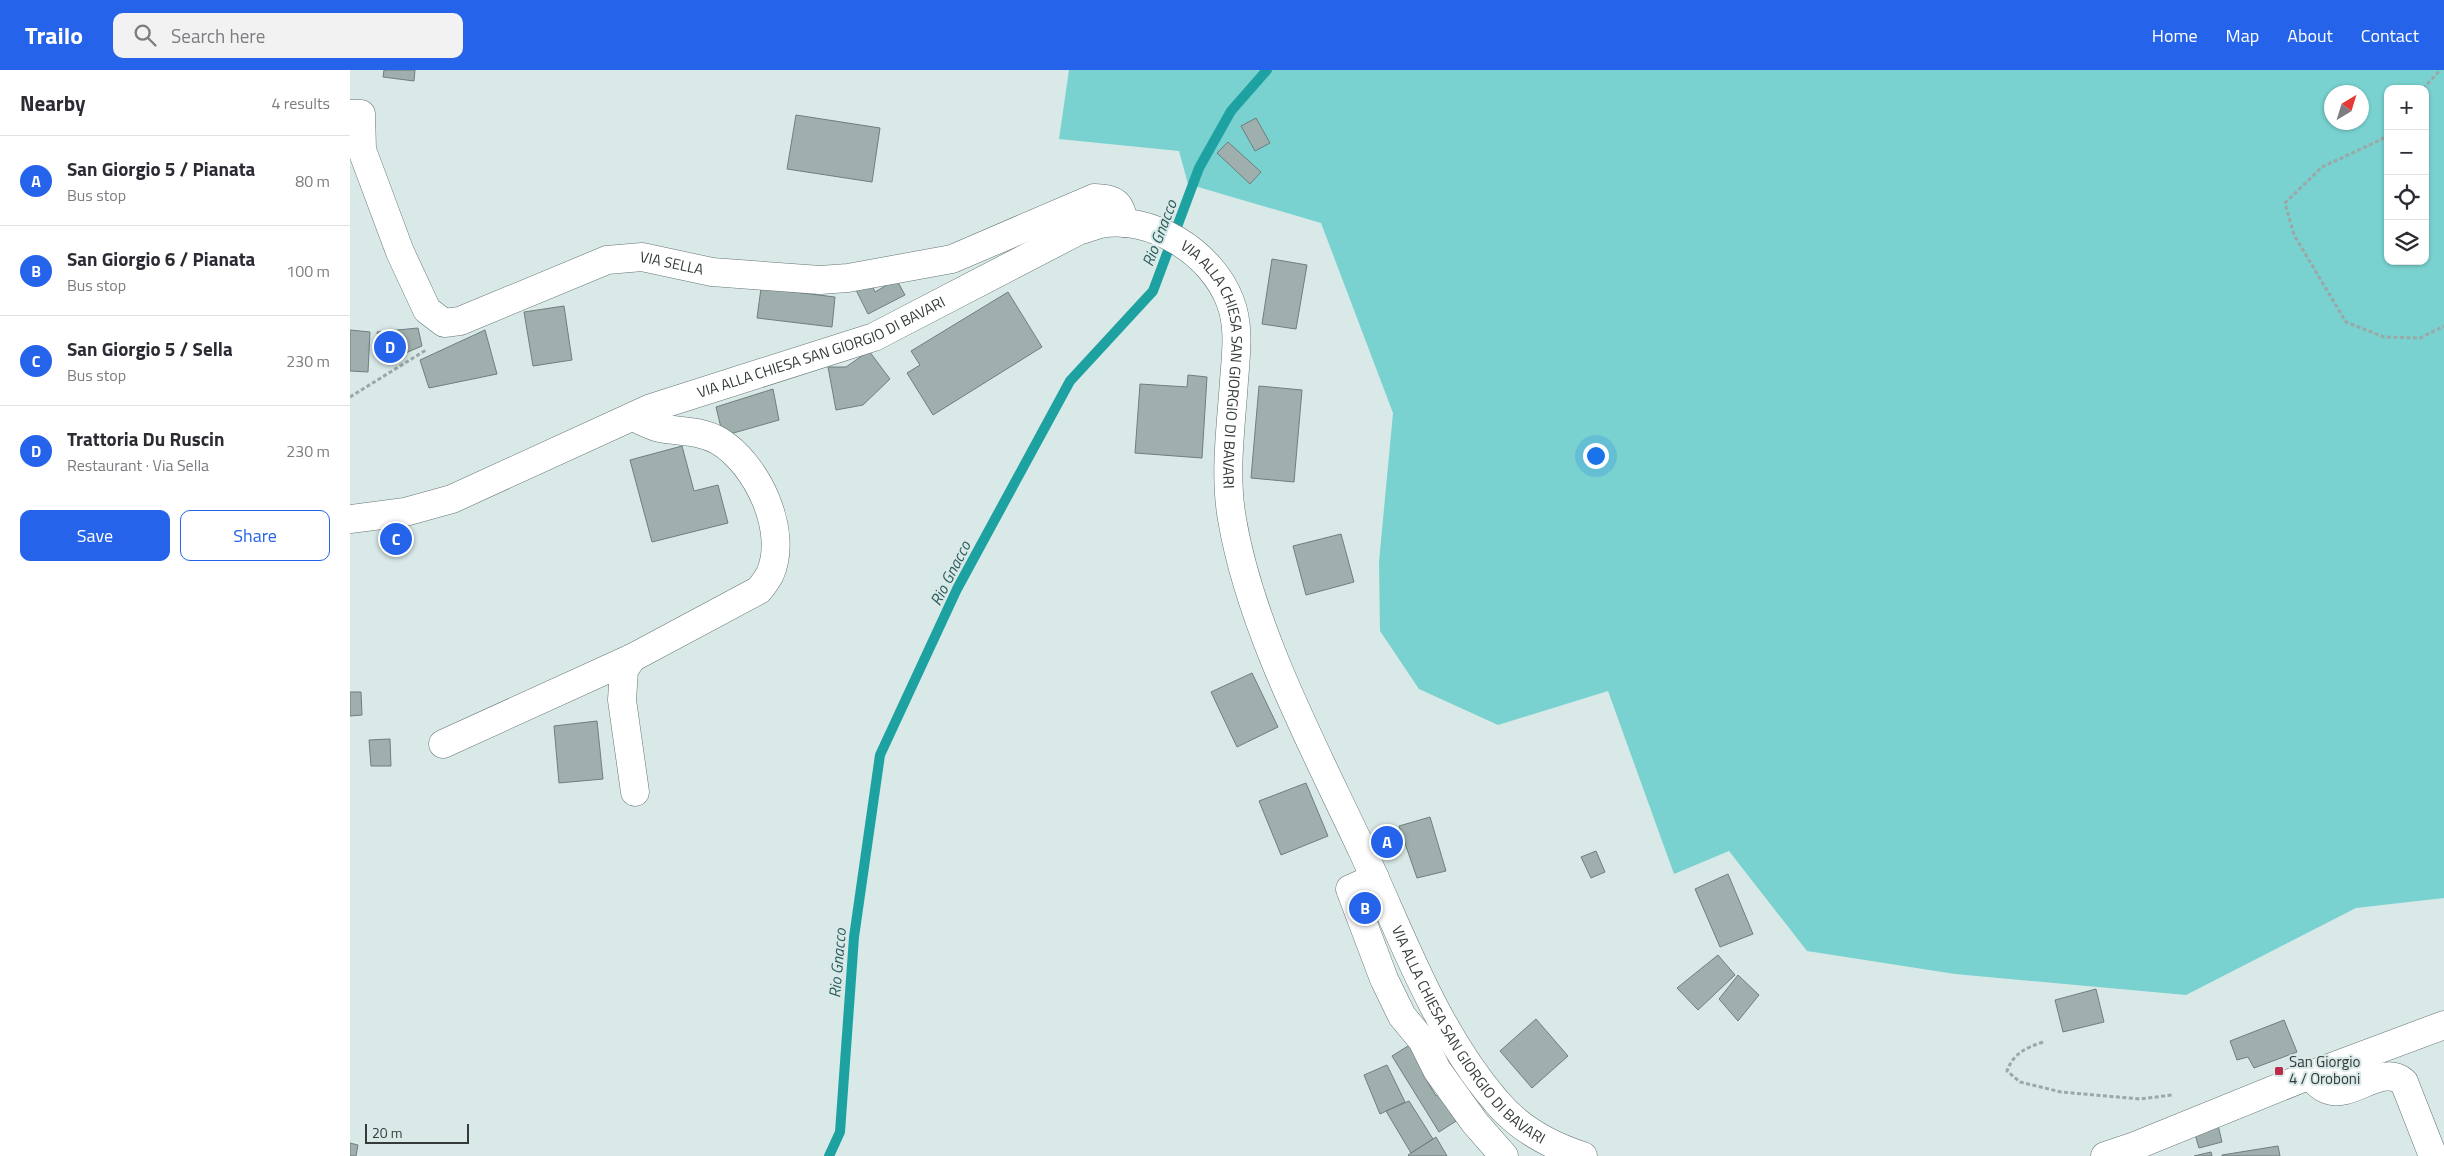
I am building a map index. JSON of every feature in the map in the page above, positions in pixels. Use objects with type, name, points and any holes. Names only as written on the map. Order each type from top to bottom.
[{"type":"street","points":[[350,114],[361,114],[362,150],[400,252],[418,294],[427,310],[444,323]]},
{"type":"street","name":"VIA SELLA","points":[[444,323],[460,321],[607,260],[642,257],[712,272],[820,280],[848,278],[952,258],[1094,198],[1113,200],[1121,207],[1124,223]]},
{"type":"street","name":"VIA ALLA CHIESA SAN GIORGIO DI BAVARI","points":[[350,519],[405,512],[452,499],[651,408],[874,337],[1078,231],[1101,224],[1124,223],[1162,232],[1195,253],[1209,266],[1230,300],[1236,326],[1228,487],[1231,517],[1250,594],[1289,691],[1443,1022],[1479,1080],[1517,1123],[1544,1140],[1583,1156]]},
{"type":"street","points":[[443,744],[632,658],[759,590],[769,575],[773,565],[774,534],[770,512],[762,492],[740,457],[718,441],[693,431],[659,428],[632,416]]},
{"type":"street","points":[[632,658],[624,670],[622,700],[635,792]]},
{"type":"street","points":[[1375,878],[1350,889],[1384,979],[1402,1016],[1422,1040],[1437,1070],[1475,1123],[1504,1156]]},
{"type":"street","points":[[2105,1156],[2166,1135],[2310,1075],[2444,1025]]},
{"type":"street","points":[[2310,1075],[2320,1086],[2330,1092],[2389,1076],[2397,1077],[2404,1082],[2433,1156]]},
{"type":"path","points":[[2427,85],[2440,70]]},
{"type":"path","points":[[2384,137],[2322,167],[2285,203],[2294,235],[2346,322],[2384,337],[2420,338],[2444,326]]},
{"type":"path","points":[[350,396],[431,346],[444,323]]},
{"type":"path","points":[[2043,1042],[2028,1047],[2011,1060],[2007,1072],[2020,1082],[2061,1092],[2140,1099],[2177,1094]]},
{"type":"shaded area","points":[[1069,70],[2444,70],[2444,898],[2356,908],[2186,995],[1955,974],[1807,951],[1729,851],[1674,874],[1608,691],[1498,725],[1419,689],[1380,631],[1379,562],[1393,413],[1321,223],[1188,184],[1179,151],[1059,139]]},
{"type":"building","points":[[384,70],[415,70],[414,81],[383,77]]},
{"type":"building","points":[[796,115],[880,128],[872,182],[787,169]]},
{"type":"building","points":[[1256,118],[1270,143],[1255,151],[1241,126]]},
{"type":"building","points":[[1228,142],[1261,172],[1250,184],[1217,153]]},
{"type":"building","points":[[1272,259],[1307,265],[1296,329],[1262,324]]},
{"type":"building","points":[[894,275],[905,295],[868,314],[856,290],[871,283],[875,292],[887,285],[884,280]]},
{"type":"building","points":[[761,288],[835,297],[832,327],[757,318]]},
{"type":"building","points":[[1008,292],[1042,347],[933,415],[907,373],[920,365],[911,351]]},
{"type":"building","points":[[564,306],[572,360],[533,366],[524,312]]},
{"type":"building","points":[[418,328],[422,346],[382,363],[377,332]]},
{"type":"building","points":[[350,330],[370,332],[368,372],[350,371]]},
{"type":"building","points":[[485,330],[497,374],[429,388],[420,360]]},
{"type":"building","points":[[869,351],[890,379],[863,405],[836,410],[828,367],[846,367]]},
{"type":"building","points":[[1188,375],[1207,377],[1202,458],[1135,453],[1140,384],[1187,387]]},
{"type":"building","points":[[1259,386],[1302,390],[1294,482],[1251,478]]},
{"type":"building","points":[[773,389],[779,420],[723,436],[716,407]]},
{"type":"building","points":[[682,446],[694,491],[718,485],[728,523],[652,542],[630,460]]},
{"type":"building","points":[[1341,534],[1354,582],[1306,595],[1293,546]]},
{"type":"building","points":[[1252,673],[1278,727],[1237,747],[1211,692]]},
{"type":"building","points":[[350,692],[361,692],[362,715],[350,716]]},
{"type":"building","points":[[597,721],[603,779],[559,783],[554,726]]},
{"type":"building","points":[[390,739],[391,766],[371,766],[369,740]]},
{"type":"building","points":[[1306,783],[1328,836],[1281,855],[1259,801]]},
{"type":"building","points":[[1430,817],[1446,871],[1417,878],[1399,826]]},
{"type":"building","points":[[1596,851],[1605,872],[1591,878],[1581,857]]},
{"type":"building","points":[[1728,874],[1753,934],[1720,947],[1695,889]]},
{"type":"building","points":[[1718,955],[1735,975],[1698,1010],[1677,988]]},
{"type":"building","points":[[1738,975],[1759,995],[1738,1021],[1719,999]]},
{"type":"building","points":[[2096,989],[2104,1022],[2063,1032],[2055,1000]]},
{"type":"building","points":[[1536,1019],[1568,1056],[1532,1088],[1500,1051]]},
{"type":"building","points":[[2284,1020],[2297,1052],[2254,1068],[2248,1057],[2237,1060],[2230,1041]]},
{"type":"building","points":[[1416,1041],[1433,1068],[1423,1074],[1436,1096],[1448,1089],[1464,1116],[1439,1132],[1392,1056]]},
{"type":"building","points":[[1387,1065],[1405,1102],[1380,1114],[1364,1075]]},
{"type":"building","points":[[1409,1101],[1433,1139],[1411,1153],[1386,1111]]},
{"type":"building","points":[[2218,1125],[2222,1142],[2199,1148],[2194,1131]]},
{"type":"building","points":[[1436,1137],[1447,1156],[1408,1155]]},
{"type":"building","points":[[350,1143],[358,1145],[356,1156],[350,1156]]},
{"type":"building","points":[[2278,1146],[2280,1156],[2222,1156],[2222,1155]]},
{"type":"building","points":[[2211,1152],[2212,1156],[2194,1156]]},
{"type":"waterway","name":"Rio Gnacco","points":[[829,1156],[840,1132],[854,937],[880,755],[957,589],[1070,381],[1153,291],[1199,168],[1231,111],[1267,70]]},
{"type":"place","name":"Trattoria Du Ruscin","points":[[390,347]]},
{"type":"place","name":"San Giorgio 5 / Sella","points":[[396,539]]},
{"type":"place","name":"San Giorgio 5 / Pianata","points":[[1387,842]]},
{"type":"place","name":"San Giorgio 6 / Pianata","points":[[1365,908]]},
{"type":"place","name":"San Giorgio 4 / Oroboni","points":[[2279,1071]]}]
